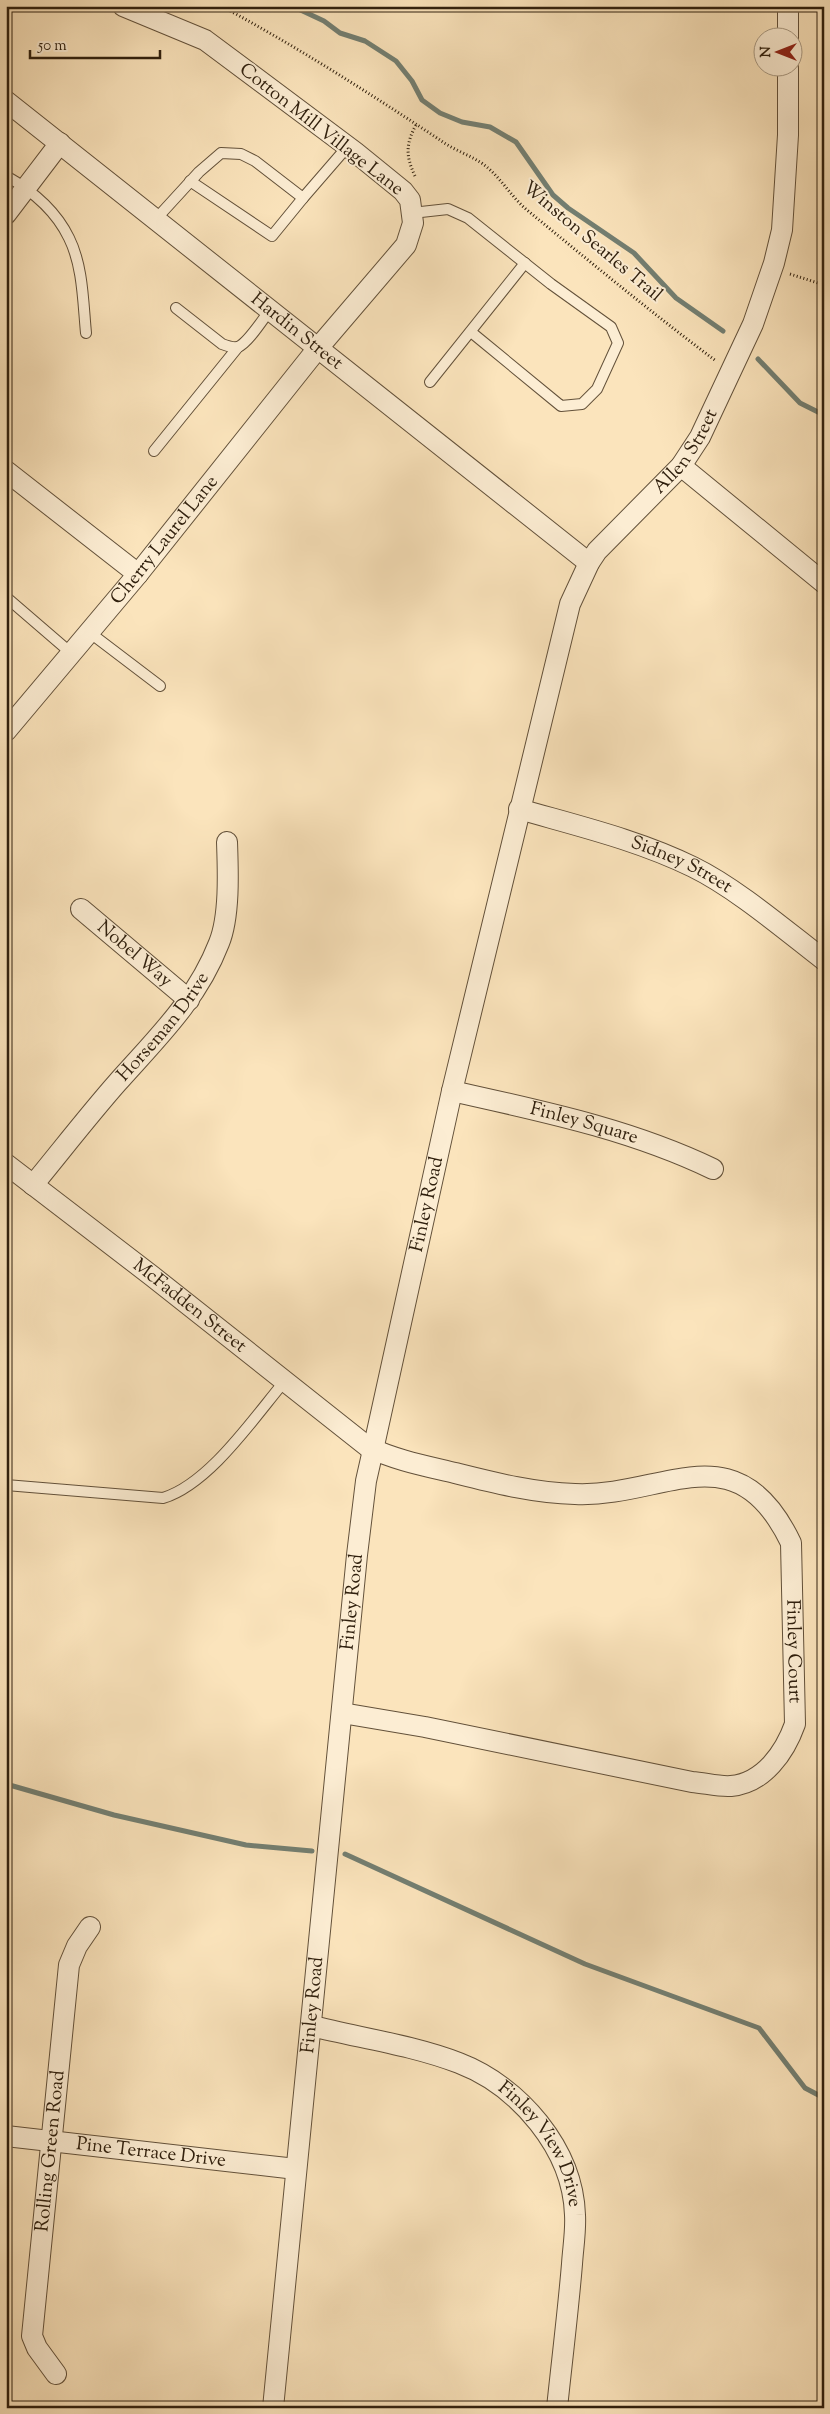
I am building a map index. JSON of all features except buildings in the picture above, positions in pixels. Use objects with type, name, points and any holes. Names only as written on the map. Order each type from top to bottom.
[{"type":"street","name":"Cotton Mill Village Lane","points":[[123,6],[205,40],[348,146],[404,191],[410,200],[412,228],[406,245],[318,348]]},
{"type":"street","points":[[788,6],[788,28]]},
{"type":"street","name":"Allen Street","points":[[519,809],[570,604],[589,563],[610,537],[682,466],[700,437],[753,324],[772,269],[782,230],[786,197],[788,78]]},
{"type":"street","name":"Hardin Street","points":[[6,101],[589,563]]},
{"type":"street","points":[[6,214],[60,143]]},
{"type":"street","name":"Cherry Laurel Lane","points":[[6,731],[138,574],[318,348]]},
{"type":"street","points":[[682,466],[824,583]]},
{"type":"street","points":[[6,471],[138,574]]},
{"type":"street","name":"Sidney Street","points":[[519,809],[621,838],[694,867],[719,882],[824,960]]},
{"type":"street","name":"Finley Road","points":[[273,2408],[312,2026],[325,1866],[366,1481],[452,1091],[519,809]]},
{"type":"street","name":"Horseman Drive","points":[[33,1185],[117,1083],[161,1036],[196,990],[220,941],[229,886],[227,842]]},
{"type":"street","name":"Nobel Way","points":[[81,909],[189,1000]]},
{"type":"street","name":"Finley Square","points":[[452,1091],[577,1119],[645,1140],[713,1169]]},
{"type":"street","name":"McFadden Street","points":[[6,1164],[372,1450]]},
{"type":"street","name":"Finley Court","points":[[342,1713],[425,1727],[692,1782],[731,1786],[746,1782],[761,1774],[773,1763],[788,1744],[795,1724],[791,1543],[779,1519],[769,1505],[746,1489],[730,1480],[697,1476],[598,1494],[537,1491],[408,1462],[372,1450]]},
{"type":"street","name":"Rolling Green Road","points":[[56,2374],[37,2348],[32,2336],[69,1965],[77,1946],[90,1926]]},
{"type":"street","name":"Finley View Drive","points":[[312,2026],[400,2046],[460,2063],[495,2081],[535,2116],[558,2152],[569,2181],[575,2214],[557,2408]]},
{"type":"street","name":"Pine Terrace Drive","points":[[6,2136],[296,2169]]},
{"type":"lane","points":[[190,181],[272,236],[348,146]]},
{"type":"lane","points":[[156,220],[190,181],[221,153],[241,154],[270,171],[303,198]]},
{"type":"lane","points":[[6,176],[27,188],[48,209],[69,238],[80,276],[86,333]]},
{"type":"lane","points":[[412,212],[448,209],[468,218],[550,284],[611,326],[618,343],[597,389],[582,404],[561,406],[471,332]]},
{"type":"lane","points":[[430,382],[524,263]]},
{"type":"lane","points":[[176,308],[222,344],[238,347]]},
{"type":"lane","points":[[154,452],[270,310]]},
{"type":"lane","points":[[6,597],[71,653]]},
{"type":"lane","points":[[89,632],[160,686]]},
{"type":"lane","points":[[6,1485],[163,1498],[179,1493],[201,1478],[284,1382]]},
{"type":"path","name":"Winston Searles Trail","points":[[221,6],[270,32],[368,95],[417,123],[441,141],[480,162],[494,174],[524,208],[718,363],[722,355]]},
{"type":"path","points":[[417,123],[409,137],[406,151],[408,162],[417,180]]},
{"type":"path","points":[[772,269],[800,276],[824,287]]},
{"type":"waterway","points":[[292,6],[324,21],[340,33],[365,41],[396,61],[412,81],[422,100],[440,113],[462,122],[490,127],[516,142],[553,195],[568,208],[634,253],[676,298],[723,331]]},
{"type":"waterway","points":[[758,359],[800,403],[824,415]]},
{"type":"waterway","points":[[6,1784],[114,1815],[246,1845],[312,1851]]},
{"type":"waterway","points":[[345,1854],[585,1964],[759,2028],[805,2088],[824,2098]]}]
